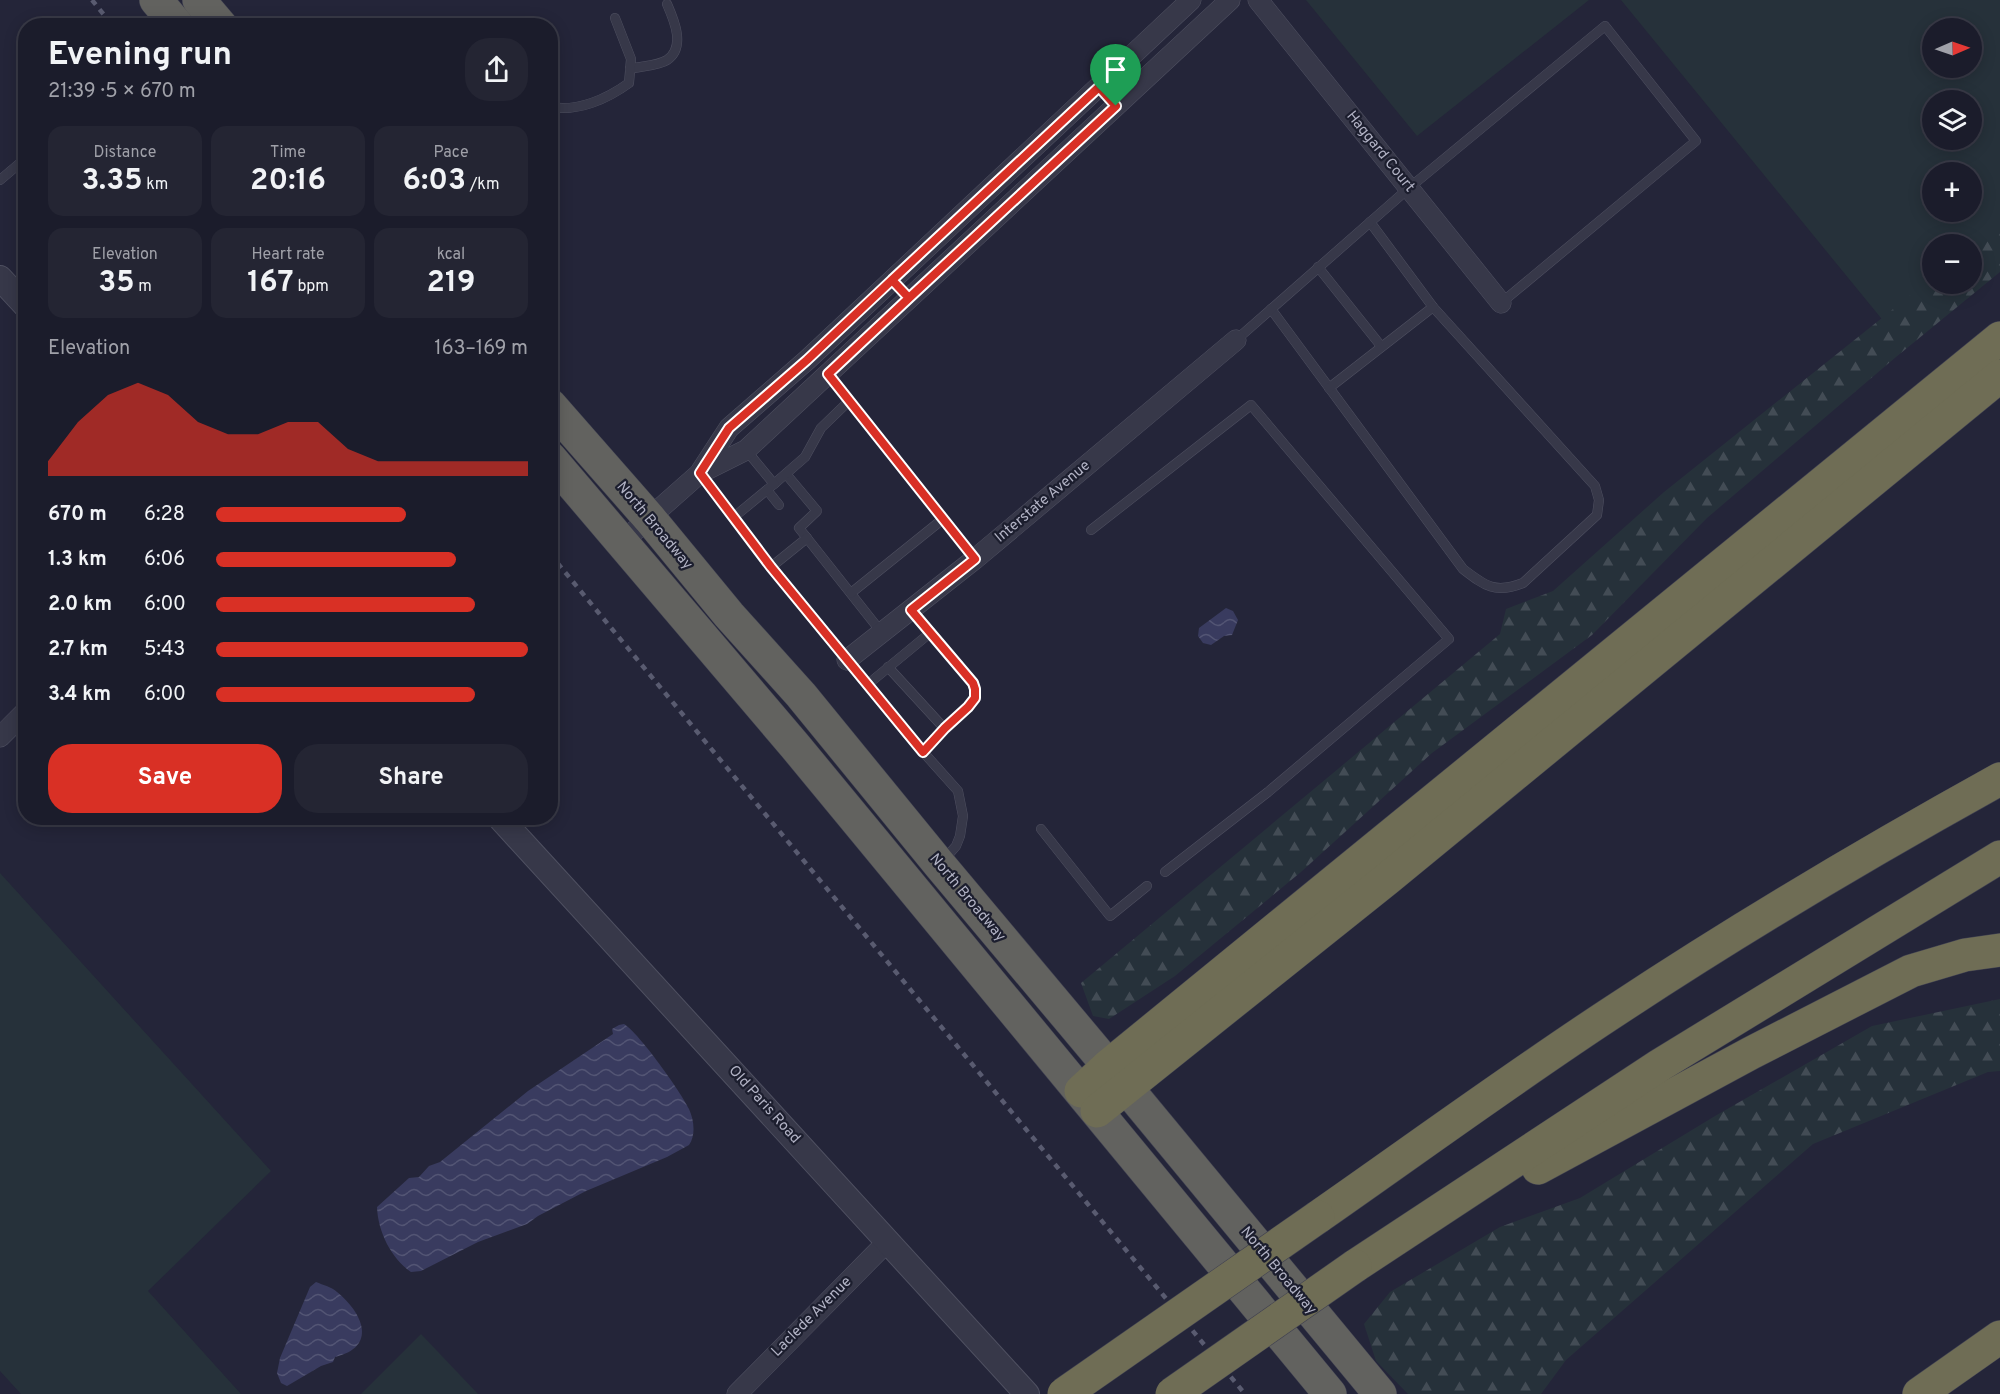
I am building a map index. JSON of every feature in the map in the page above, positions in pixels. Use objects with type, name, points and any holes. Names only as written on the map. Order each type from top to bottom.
[{"type":"highway","points":[[156,0],[171,18]]},
{"type":"highway","points":[[199,0],[214,18]]},
{"type":"highway","points":[[1089,1101],[2000,338]]},
{"type":"highway","points":[[1117,1076],[1387,879],[2000,376]]},
{"type":"highway","name":"North Broadway","points":[[558,414],[650,519],[729,615],[801,695],[1380,1394]]},
{"type":"highway","points":[[558,467],[787,737],[1330,1394]]},
{"type":"highway","points":[[1924,821],[2000,764]]},
{"type":"highway","points":[[1064,1394],[1622,1006],[1924,821],[2000,779]]},
{"type":"highway","points":[[1172,1394],[1355,1266],[1660,1065],[2000,857]]},
{"type":"highway","points":[[1415,1226],[1514,1181],[1751,1053],[1911,971],[1965,955],[2000,950]]},
{"type":"highway","points":[[1919,1394],[2000,1337]]},
{"type":"highway","points":[[1959,1394],[2000,1365]]},
{"type":"street","points":[[1107,96],[1191,0]]},
{"type":"street","points":[[700,473],[746,450],[801,382],[1107,96],[1230,0]]},
{"type":"street","name":"Haggard Court","points":[[1258,0],[1501,303]]},
{"type":"street","points":[[0,278],[18,297]]},
{"type":"street","points":[[622,542],[700,473],[729,428],[801,382],[828,374],[901,289]]},
{"type":"street","name":"Interstate Avenue","points":[[847,660],[975,559],[1236,340]]},
{"type":"street","points":[[0,737],[18,719]]},
{"type":"street","name":"Old Paris Road","points":[[506,825],[1027,1394]]},
{"type":"street","name":"Laclede Avenue","points":[[737,1394],[888,1241]]},
{"type":"lane","points":[[630,69],[666,60],[675,50],[677,34],[667,4]]},
{"type":"lane","points":[[558,107],[581,106],[613,95],[629,83],[631,59],[615,18]]},
{"type":"lane","points":[[1236,340],[1409,188],[1605,26],[1696,141],[1501,303]]},
{"type":"lane","points":[[0,180],[18,165]]},
{"type":"lane","points":[[1271,309],[1464,569],[1484,584],[1496,589],[1511,588],[1523,583],[1597,515],[1599,500],[1595,486],[1433,308],[1370,222]]},
{"type":"lane","points":[[1318,267],[1381,346]]},
{"type":"lane","points":[[1329,388],[1433,308]]},
{"type":"lane","points":[[828,374],[975,559]]},
{"type":"lane","points":[[734,517],[805,458],[821,428],[849,401]]},
{"type":"lane","points":[[1090,530],[1251,405],[1449,639],[1268,792],[1165,872]]},
{"type":"lane","points":[[746,450],[771,487],[779,505]]},
{"type":"lane","points":[[700,473],[771,567],[867,685],[958,791],[963,816],[960,836],[949,856],[939,864]]},
{"type":"lane","points":[[786,474],[817,511],[796,525],[882,633]]},
{"type":"lane","points":[[851,593],[944,519]]},
{"type":"lane","points":[[771,567],[807,538]]},
{"type":"lane","points":[[911,610],[973,683],[975,689],[975,698],[968,707],[923,752]]},
{"type":"lane","points":[[867,685],[930,633]]},
{"type":"lane","points":[[888,667],[945,728]]},
{"type":"lane","points":[[1041,829],[1110,915],[1148,886]]},
{"type":"green space","points":[[1306,0],[1589,0],[1417,136]]},
{"type":"green space","points":[[1621,0],[2000,0],[2000,226],[1982,242],[1982,234],[1922,234],[1922,292],[1885,323]]},
{"type":"green space","points":[[2000,224],[2000,272],[1982,287],[1982,238]]},
{"type":"green space","points":[[1922,286],[1922,294],[1973,294],[1707,518],[1592,635],[1432,753],[1301,872],[1175,976],[1109,1019],[1093,1016],[1081,983],[1500,634],[1506,609],[1553,591],[1664,492]]},
{"type":"green space","points":[[0,873],[271,1171],[148,1291],[241,1394],[21,1394],[0,1371]]},
{"type":"green space","points":[[2000,999],[2000,1071],[1988,1072],[1813,1144],[1566,1360],[1541,1394],[1408,1394],[1376,1361],[1364,1324],[1390,1292],[1500,1227],[1580,1198],[1715,1116],[1872,1026]]},
{"type":"green space","points":[[421,1334],[478,1394],[361,1394]]},
{"type":"water","points":[[1226,608],[1233,611],[1238,620],[1232,635],[1224,636],[1211,645],[1203,643],[1198,636],[1199,628]]},
{"type":"water","points":[[624,1024],[659,1063],[689,1109],[694,1127],[689,1145],[667,1157],[586,1191],[527,1224],[478,1242],[421,1271],[411,1272],[404,1266],[387,1244],[380,1226],[377,1207],[409,1178],[419,1177],[429,1166],[440,1162],[528,1091],[613,1034],[612,1029]]},
{"type":"water","points":[[316,1282],[335,1290],[346,1300],[359,1319],[362,1329],[361,1338],[357,1346],[335,1357],[333,1362],[321,1366],[287,1386],[281,1383],[277,1373],[280,1358],[310,1287]]},
{"type":"railway","points":[[92,0],[107,18]]},
{"type":"railway","points":[[558,564],[1245,1394]]},
{"type":"route","points":[[1116,106],[909,298],[892,280],[807,360],[729,428],[700,473],[771,567],[923,752],[968,707],[975,698],[975,689],[973,683],[911,610],[975,559],[828,374],[909,298],[892,280],[1099,87],[1116,106]]}]
